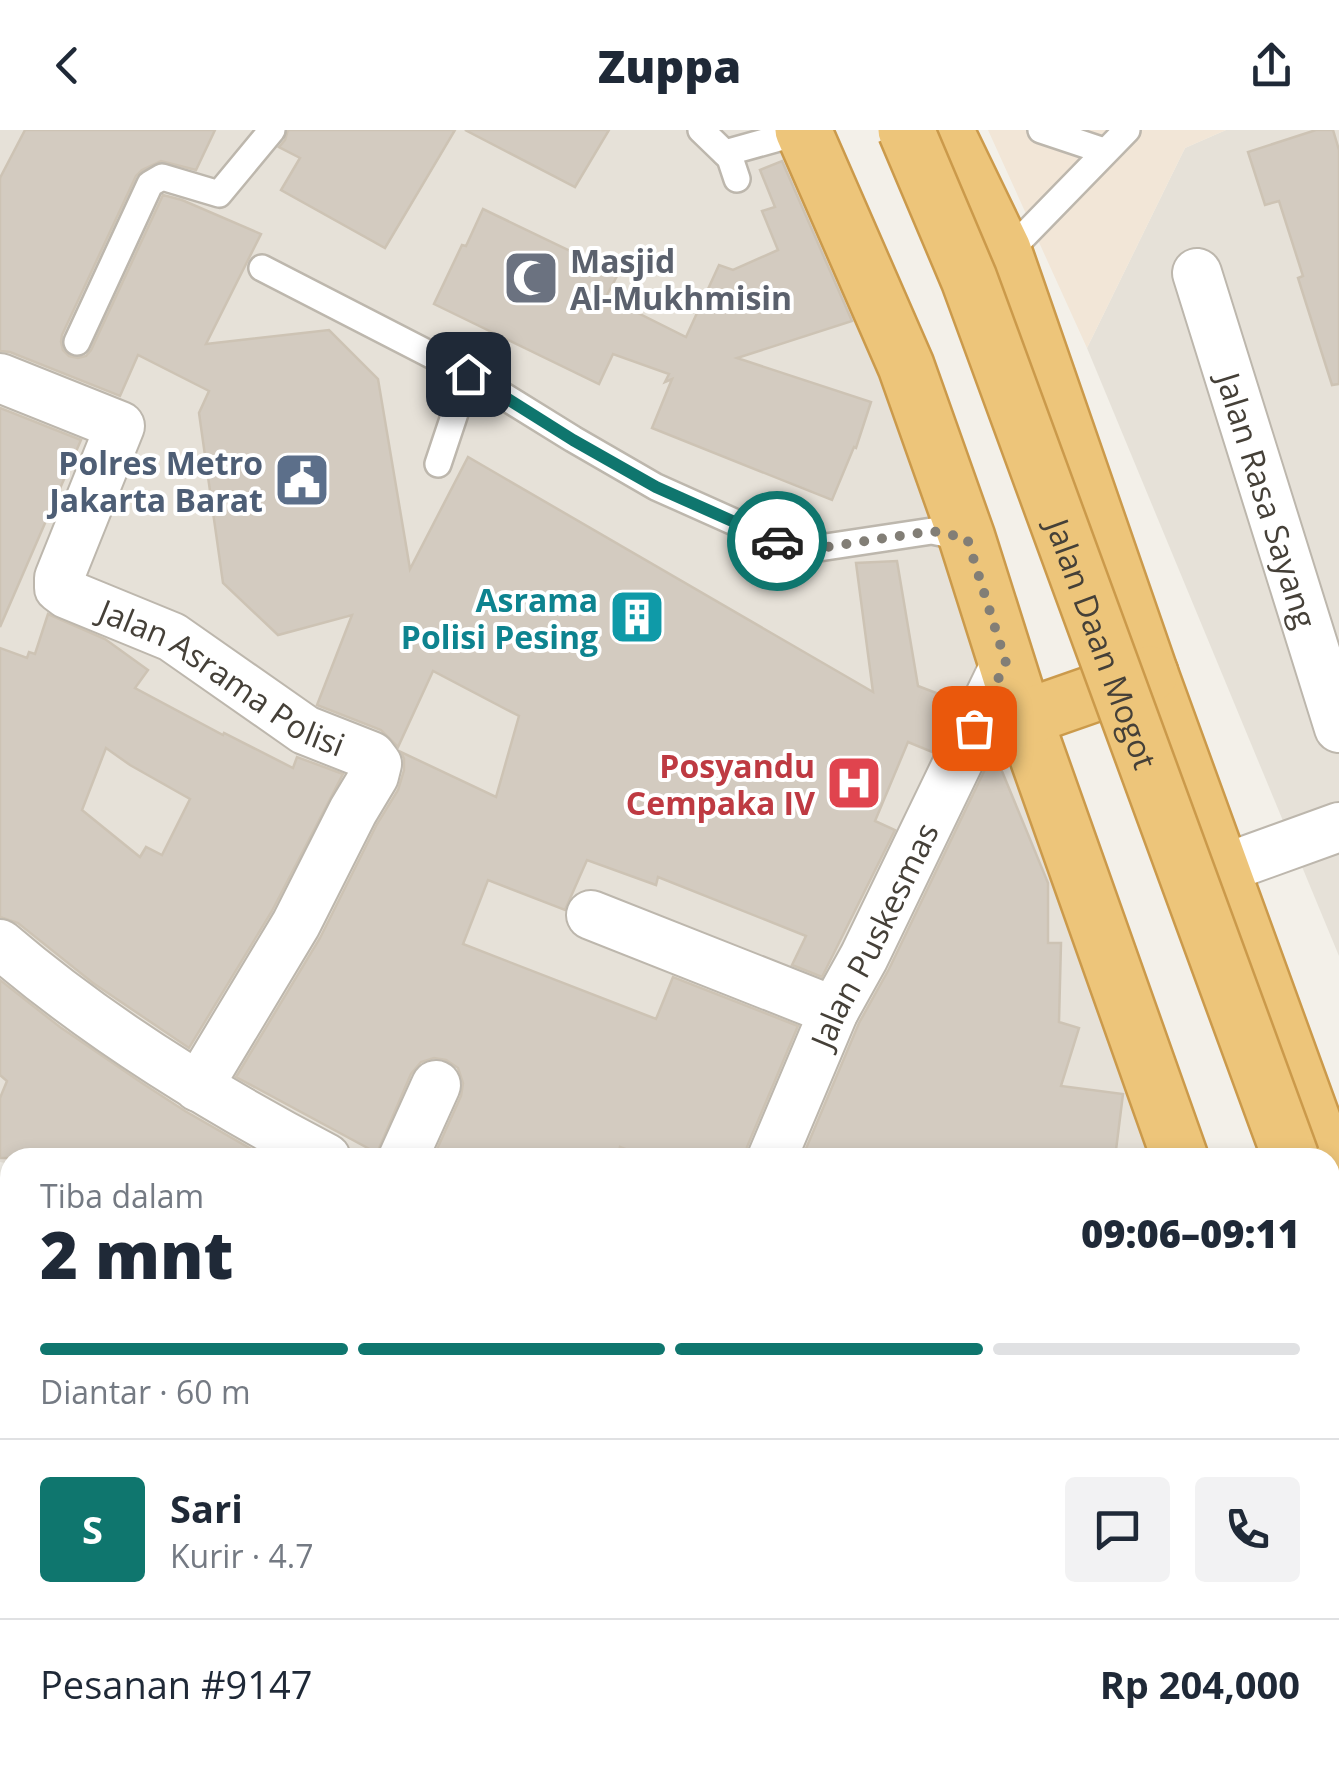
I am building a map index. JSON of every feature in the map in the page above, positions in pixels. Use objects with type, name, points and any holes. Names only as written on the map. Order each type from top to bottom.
[{"type":"highway","name":"Jalan Daan Mogot","points":[[878,130],[940,284],[1256,1148]]},
{"type":"highway","name":"Jalan Daan Mogot","points":[[906,130],[970,279],[1287,1148]]},
{"type":"highway","name":"Jalan Daan Mogot","points":[[945,130],[1003,250],[1150,674],[1322,1148]]},
{"type":"highway","points":[[803,131],[906,366],[967,538],[1024,718],[1176,1148]]},
{"type":"highway","points":[[1024,718],[1150,674]]},
{"type":"street","name":"Jalan Rasa Sayang","points":[[1197,273],[1339,728]]},
{"type":"street","name":"Jalan Asrama Polisi","points":[[0,378],[120,426],[58,588],[172,638],[304,730],[371,756],[377,764],[296,924],[198,1086]]},
{"type":"street","name":"Jalan Puskesmas","points":[[776,1148],[834,1010],[864,957],[1006,663]]},
{"type":"street","points":[[1220,870],[1339,827]]},
{"type":"street","points":[[591,916],[834,1010]]},
{"type":"street","points":[[0,944],[114,1031],[198,1086],[308,1148]]},
{"type":"street","points":[[408,1148],[436,1085]]},
{"type":"lane","points":[[77,342],[150,184],[162,176],[219,194],[272,130]]},
{"type":"lane","points":[[702,130],[726,152],[737,179]]},
{"type":"lane","points":[[1041,130],[1104,151]]},
{"type":"lane","points":[[1003,250],[1016,244],[1127,130]]},
{"type":"lane","points":[[726,152],[803,131]]},
{"type":"lane","points":[[262,268],[468,374],[656,487],[800,551],[932,531],[967,538]]},
{"type":"lane","points":[[438,464],[468,374]]},
{"type":"shaded area","points":[[0,130],[812,130],[1187,1148],[0,1148]]},
{"type":"shaded area","points":[[988,130],[1226,130],[1185,148],[1087,348]]},
{"type":"shaded area","points":[[1226,130],[1339,130],[1339,956],[1087,348],[1185,148]]},
{"type":"building","points":[[25,130],[215,130],[196,170],[161,161],[136,176],[62,335],[63,350],[78,358],[91,350],[163,195],[261,234],[206,344],[329,330],[378,379],[410,569],[468,457],[873,692],[856,563],[897,561],[918,686],[957,701],[932,752],[908,742],[875,821],[895,830],[822,977],[792,965],[806,936],[658,877],[656,885],[587,860],[565,910],[488,880],[463,944],[656,1019],[673,977],[798,1026],[747,1148],[438,1148],[463,1083],[458,1068],[434,1058],[421,1062],[411,1074],[379,1148],[368,1148],[236,1077],[320,938],[398,790],[404,770],[401,752],[496,797],[519,716],[433,671],[398,747],[381,730],[317,705],[352,615],[278,635],[223,583],[199,413],[209,391],[138,355],[120,396],[0,351],[0,178]]},
{"type":"building","points":[[288,130],[455,130],[385,248],[281,190],[300,158],[279,147]]},
{"type":"building","points":[[465,130],[609,130],[575,187]]},
{"type":"building","points":[[1316,130],[1333,130],[1339,150],[1339,384],[1332,385],[1298,278],[1303,276],[1279,201],[1265,205],[1248,152]]},
{"type":"building","points":[[782,161],[852,321],[737,358],[871,402],[856,448],[832,500],[652,428],[672,379],[665,382],[669,374],[613,354],[599,384],[434,304],[483,209],[618,274],[606,297],[686,337],[719,265],[733,270],[778,250],[762,211],[775,207],[760,170]]},
{"type":"building","points":[[0,408],[81,440],[0,627]]},
{"type":"building","points":[[48,614],[105,639],[148,670],[135,688],[293,768],[297,757],[343,774],[272,911],[189,1048],[93,983],[18,923],[0,917],[0,648],[27,658],[29,652],[35,654]],"holes":[[[106,748],[190,799],[162,855],[146,847],[140,857],[82,810]]]},
{"type":"building","points":[[989,761],[999,764],[1048,883],[1048,943],[1061,943],[1059,1022],[1079,1028],[1061,1086],[1123,1094],[1116,1148],[806,1148],[859,1023]]},
{"type":"building","points":[[0,980],[142,1083],[250,1148],[0,1148],[0,1098],[7,1081],[0,1075]]},
{"type":"way so far","points":[[777,541],[800,551],[932,531],[967,538],[1006,663],[974,728]]},
{"type":"place","name":"Masjid Al-Mukhmisin","points":[[531,278]]},
{"type":"place","name":"Polres Metro Jakarta Barat","points":[[302,480]]},
{"type":"place","name":"Asrama Polisi Pesing","points":[[637,617]]},
{"type":"place","name":"Posyandu Cempaka IV","points":[[854,783]]},
{"type":"route","points":[[468,374],[656,487],[777,541]]}]
